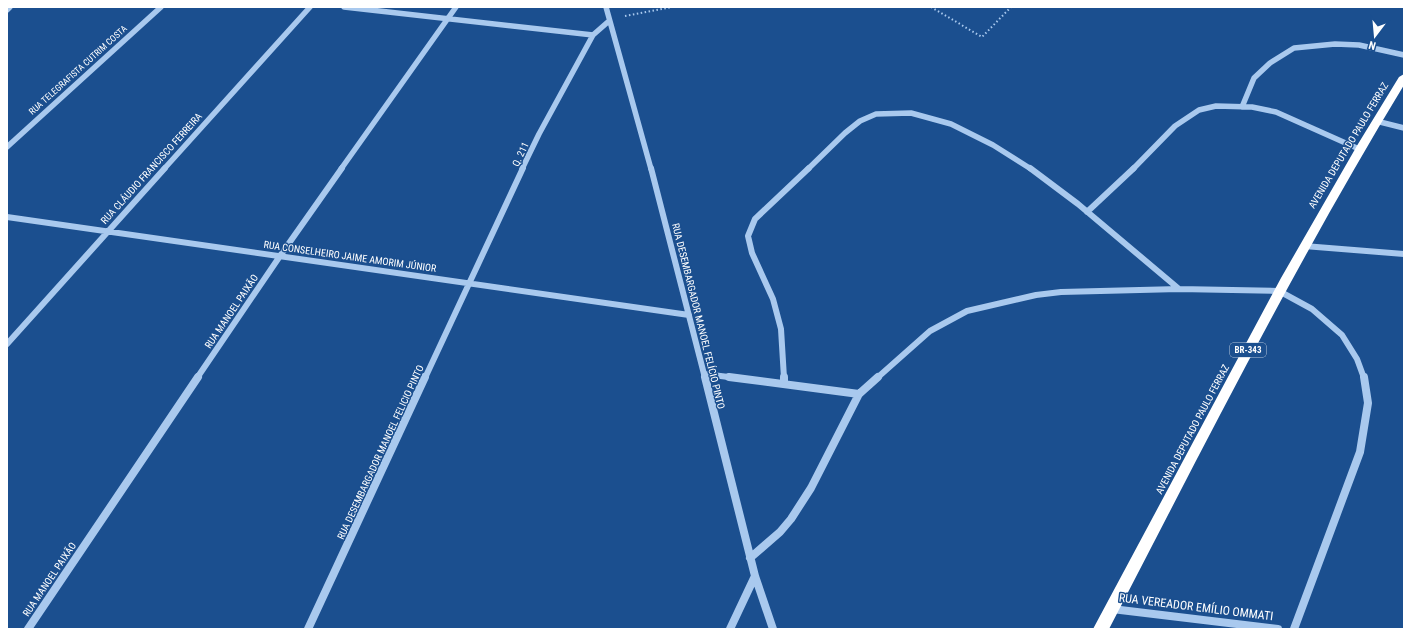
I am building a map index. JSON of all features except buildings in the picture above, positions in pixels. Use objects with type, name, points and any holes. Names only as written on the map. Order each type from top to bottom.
[{"type":"highway","name":"AVENIDA DEPUTADO PAULO FERRAZ","points":[[1101,629],[1279,291],[1359,149],[1404,77]]},
{"type":"street","points":[[7,10],[10,7]]},
{"type":"street","name":"RUA TELEGRAFISTA CUTRIM COSTA","points":[[7,147],[161,7]]},
{"type":"street","name":"RUA CLÁUDIO FRANCISCO FERREIRA","points":[[7,344],[310,7]]},
{"type":"street","points":[[344,7],[593,35],[609,21]]},
{"type":"street","name":"RUA MANOEL PAIXÃO","points":[[28,629],[280,256],[456,7]]},
{"type":"street","name":"RUA DESEMBARGADOR MANOEL FELÍCIO PINTO","points":[[606,7],[690,315],[750,558],[773,629]]},
{"type":"street","name":"Q. 211","points":[[470,284],[540,134],[593,35]]},
{"type":"street","points":[[1242,107],[1254,78],[1270,63],[1294,48],[1335,44],[1359,45],[1404,55]]},
{"type":"street","points":[[1088,212],[1130,173],[1175,126],[1199,110],[1216,106],[1242,107],[1276,112],[1359,149]]},
{"type":"street","points":[[784,384],[781,329],[773,299],[752,253],[748,236],[756,219],[854,125],[875,114],[900,110],[926,115],[960,127],[997,146],[1054,184],[1180,289]]},
{"type":"street","points":[[1376,121],[1404,128]]},
{"type":"street","name":"RUA CONSELHEIRO JAIME AMORIM JÚNIOR","points":[[7,217],[690,315]]},
{"type":"street","points":[[1304,246],[1404,254]]},
{"type":"street","name":"RUA DESEMBARGADOR MANOEL FELICIO PINTO","points":[[308,629],[470,284]]},
{"type":"street","points":[[750,558],[780,532],[791,519],[811,488],[859,394],[930,331],[967,311],[1055,292],[1180,289],[1279,291],[1312,309],[1342,335],[1357,359],[1365,381],[1368,403],[1360,452],[1294,629]]},
{"type":"street","points":[[704,374],[859,394]]},
{"type":"street","points":[[730,629],[755,576]]},
{"type":"street","name":"RUA VEREADOR EMÍLIO OMMATI","points":[[1112,609],[1278,629]]},
{"type":"path","points":[[609,21],[642,12],[672,7]]},
{"type":"path","points":[[931,7],[982,37],[1011,7]]}]
